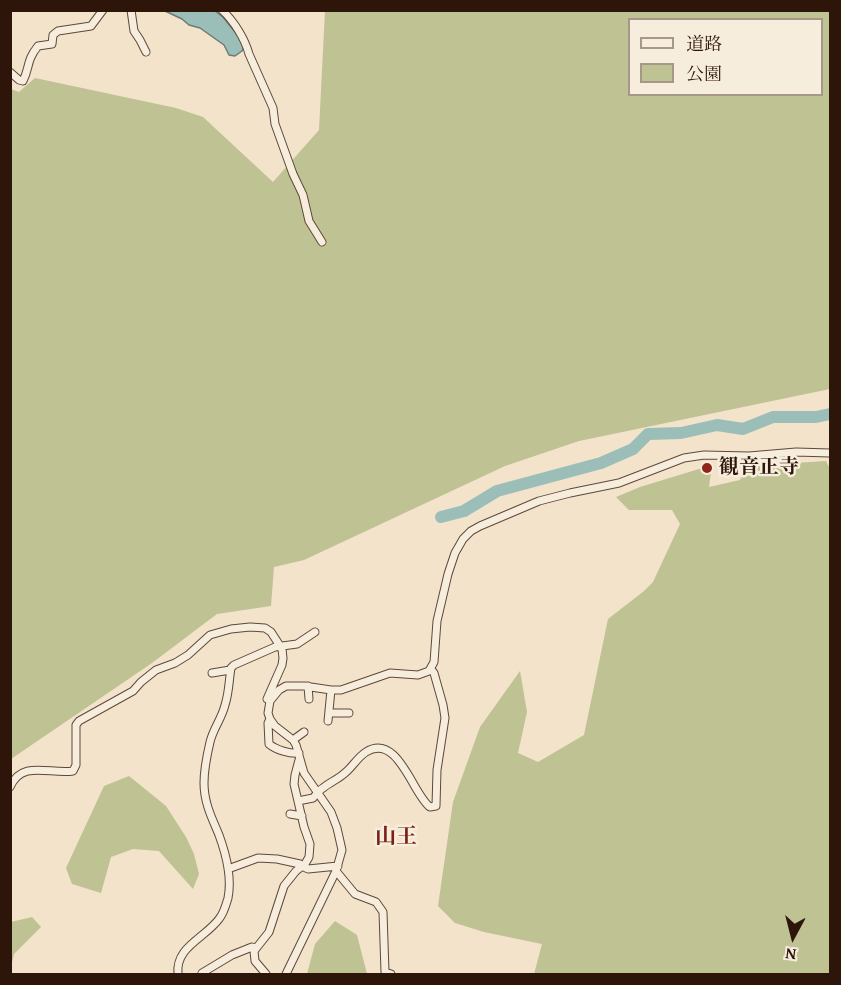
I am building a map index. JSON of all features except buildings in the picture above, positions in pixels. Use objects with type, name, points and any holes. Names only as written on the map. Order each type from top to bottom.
[{"type":"street","points":[[10,72],[23,81],[28,62],[38,46],[52,44],[53,35],[58,31],[91,26],[103,10]]},
{"type":"street","points":[[131,10],[134,31],[146,52]]},
{"type":"street","points":[[222,10],[246,45],[273,108],[275,124],[303,195],[309,221],[322,242]]},
{"type":"street","points":[[300,755],[268,744],[270,701],[279,690],[286,686],[341,690],[390,673],[418,675],[431,669],[434,662],[438,612],[447,574],[455,553],[471,531],[538,501],[619,483],[684,458],[704,455],[831,453]]},
{"type":"street","points":[[10,787],[14,779],[26,771],[73,771],[76,765],[76,725],[79,721],[133,692],[156,670],[188,655],[210,635],[231,629],[258,627],[271,632],[280,645],[283,658],[279,673],[264,706],[265,711],[275,726],[293,740],[300,755],[304,773],[331,812],[342,850],[337,868],[285,975]]},
{"type":"street","points":[[178,975],[177,966],[180,957],[188,947],[210,929],[225,909],[229,885],[228,869],[219,836],[205,802],[204,782],[210,741],[226,703],[230,670],[234,665],[280,645],[297,644],[315,632]]},
{"type":"street","points":[[298,801],[313,798],[323,787],[345,774],[365,753],[382,749],[388,751],[405,769],[424,802],[430,807],[436,806],[437,770],[445,718],[431,669]]},
{"type":"street","points":[[212,673],[230,670]]},
{"type":"street","points":[[308,686],[309,699]]},
{"type":"street","points":[[331,690],[329,717],[349,714]]},
{"type":"street","points":[[293,740],[304,732]]},
{"type":"street","points":[[266,975],[255,961],[256,948],[269,932],[284,886],[309,857],[310,844],[294,784],[300,755]]},
{"type":"street","points":[[290,814],[302,816]]},
{"type":"street","points":[[228,869],[258,858],[300,864],[308,869],[334,865],[355,894],[376,902],[383,912],[385,972],[391,975]]},
{"type":"street","points":[[202,973],[232,955],[252,947],[256,948]]},
{"type":"green space","points":[[325,11],[830,11],[830,389],[579,441],[505,466],[304,560],[274,567],[271,606],[217,614],[152,663],[11,759],[11,89],[19,92],[35,78],[176,108],[203,117],[273,182],[319,130]]},
{"type":"green space","points":[[826,461],[830,469],[830,974],[534,974],[542,944],[484,932],[455,923],[438,906],[453,802],[480,727],[520,671],[527,712],[518,753],[538,762],[584,735],[608,619],[653,582],[680,524],[672,510],[629,510],[616,497],[640,487],[712,465],[709,487],[740,480],[747,466]]},
{"type":"green space","points":[[129,776],[166,806],[186,837],[194,854],[199,874],[193,889],[159,851],[133,849],[111,857],[101,893],[72,884],[66,868],[104,786]]},
{"type":"green space","points":[[32,917],[41,927],[14,954],[11,967],[11,922]]},
{"type":"green space","points":[[335,921],[357,935],[367,974],[307,974],[315,944]]},
{"type":"water","points":[[165,11],[215,11],[223,17],[244,47],[235,56],[229,55],[224,45],[200,28],[189,25]]},
{"type":"waterway","points":[[441,517],[464,511],[497,491],[601,463],[633,449],[648,434],[681,433],[717,425],[743,429],[773,417],[816,417],[830,414]]},
{"type":"place","name":"観音正寺","points":[[707,468]]},
{"type":"district","name":"山王","points":[[396,838]]}]
